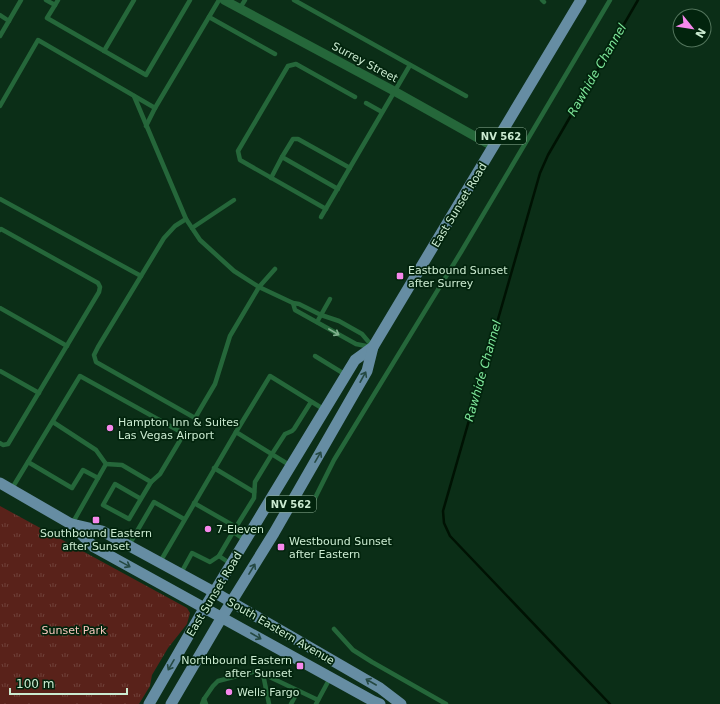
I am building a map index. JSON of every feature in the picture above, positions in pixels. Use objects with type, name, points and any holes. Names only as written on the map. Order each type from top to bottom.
[{"type":"main road","name":"East Sunset Road","points":[[171,704],[231,602],[274,533],[367,371],[373,347],[581,0]]},
{"type":"main road","name":"East Sunset Road","points":[[149,704],[214,592],[355,360],[373,347]]},
{"type":"main road","name":"South Eastern Avenue","points":[[0,484],[71,524],[94,547],[330,678],[380,704]]},
{"type":"main road","name":"South Eastern Avenue","points":[[71,524],[102,531],[129,545],[214,592],[380,688],[401,704]]},
{"type":"street","name":"Surrey Street","points":[[224,0],[494,146]]},
{"type":"lane","points":[[0,36],[21,0]]},
{"type":"lane","points":[[46,0],[55,5]]},
{"type":"lane","points":[[58,0],[47,18],[146,75],[188,0]]},
{"type":"lane","points":[[104,51],[134,0]]},
{"type":"lane","points":[[146,126],[155,108],[219,0]]},
{"type":"lane","points":[[240,8],[245,0]]},
{"type":"lane","points":[[294,0],[466,96]]},
{"type":"lane","points":[[309,510],[334,460],[465,245],[610,0]]},
{"type":"lane","points":[[0,15],[9,21]]},
{"type":"lane","points":[[209,17],[275,54]]},
{"type":"lane","points":[[0,106],[38,40],[155,108]]},
{"type":"lane","points":[[326,209],[240,160],[238,151],[288,66],[296,64],[355,97]]},
{"type":"lane","points":[[321,217],[410,65]]},
{"type":"lane","points":[[134,96],[186,219],[200,240],[234,271],[259,287],[339,322],[362,334],[373,347]]},
{"type":"lane","points":[[366,103],[382,112]]},
{"type":"lane","points":[[270,178],[293,139],[298,139],[350,168]]},
{"type":"lane","points":[[282,157],[338,189]]},
{"type":"lane","points":[[0,199],[140,276]]},
{"type":"lane","points":[[192,228],[234,200]]},
{"type":"lane","points":[[186,219],[176,226],[164,238],[94,355],[96,362],[195,418],[215,384],[230,336],[259,287],[275,269]]},
{"type":"lane","points":[[0,230],[1,229],[98,283],[100,287],[99,292],[8,444],[3,445],[0,443]]},
{"type":"lane","points":[[317,322],[330,299]]},
{"type":"lane","points":[[293,303],[295,310],[356,344],[373,347]]},
{"type":"lane","points":[[0,308],[67,346]]},
{"type":"lane","points":[[315,356],[346,375]]},
{"type":"lane","points":[[0,371],[39,393]]},
{"type":"lane","points":[[11,490],[80,376],[181,432],[182,437],[160,474],[151,482],[129,519],[103,505],[115,484],[141,498]]},
{"type":"lane","points":[[160,562],[214,468],[270,376],[325,410]]},
{"type":"lane","points":[[181,574],[192,553],[210,562],[219,556],[254,498],[255,482],[285,434],[292,432],[311,402]]},
{"type":"lane","points":[[53,422],[96,450],[106,464]]},
{"type":"lane","points":[[236,432],[291,466]]},
{"type":"lane","points":[[28,462],[72,488],[83,470],[98,478]]},
{"type":"lane","points":[[71,524],[106,464]]},
{"type":"lane","points":[[106,464],[122,465],[151,482]]},
{"type":"lane","points":[[214,468],[254,492]]},
{"type":"lane","points":[[129,545],[154,502],[184,519]]},
{"type":"lane","points":[[194,503],[235,530],[246,540]]},
{"type":"lane","points":[[219,556],[232,564]]},
{"type":"lane","points":[[334,629],[353,650],[446,704]]},
{"type":"lane","points":[[204,702],[218,680],[257,671],[317,702],[330,678]]},
{"type":"lane","points":[[263,674],[269,704]]},
{"type":"lane","points":[[291,704],[298,691]]},
{"type":"green space","name":"Sunset Park","points":[[0,506],[187,608],[190,613],[187,624],[168,648],[152,675],[150,686],[139,704],[0,704]]},
{"type":"green space","points":[[42,685],[74,704],[30,704]]},
{"type":"waterway","name":"Rawhide Channel","points":[[610,704],[450,536],[444,523],[443,511],[540,173],[548,155],[638,0]]},
{"type":"place","name":"Eastbound Sunset after Surrey","points":[[400,276]]},
{"type":"place","name":"Hampton Inn & Suites Las Vegas Airport","points":[[110,428]]},
{"type":"place","name":"Southbound Eastern after Sunset","points":[[96,520]]},
{"type":"place","name":"7-Eleven","points":[[208,529]]},
{"type":"place","name":"Westbound Sunset after Eastern","points":[[281,547]]},
{"type":"place","name":"Northbound Eastern after Sunset","points":[[300,666]]},
{"type":"place","name":"Wells Fargo","points":[[229,692]]}]
